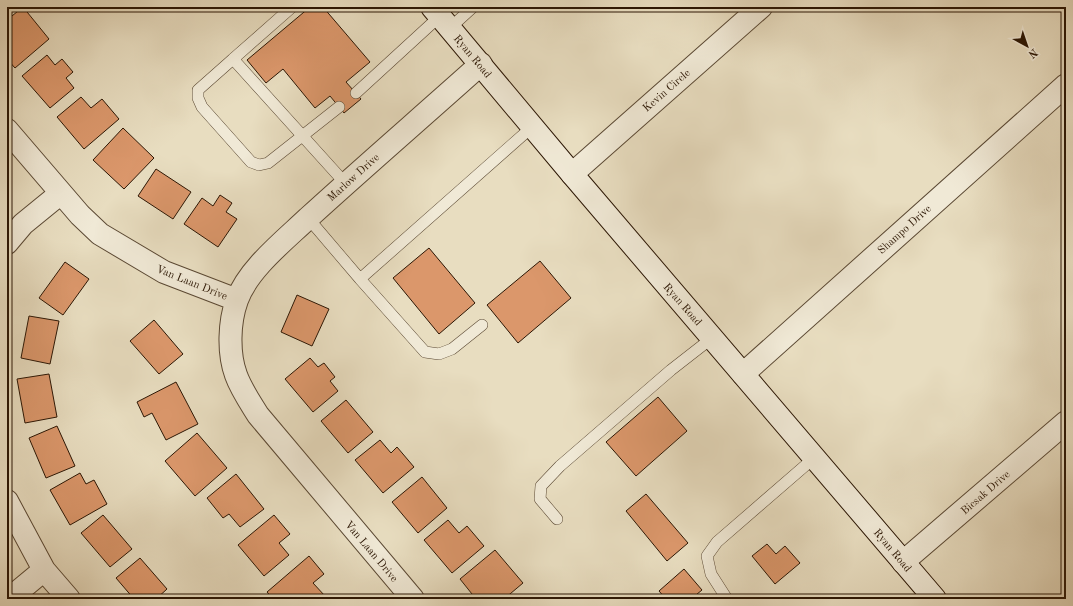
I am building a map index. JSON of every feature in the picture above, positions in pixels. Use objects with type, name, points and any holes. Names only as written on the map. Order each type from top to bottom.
[{"type":"street","name":"Kevin Circle","points":[[572,174],[761,7]]},
{"type":"street","name":"Ryan Road","points":[[440,17],[935,599]]},
{"type":"street","name":"Marlow Drive","points":[[237,300],[246,283],[282,241],[345,183],[481,64]]},
{"type":"street","name":"Shampo Drive","points":[[743,374],[1066,85]]},
{"type":"street","name":"Van Laan Drive","points":[[7,130],[80,215],[100,234],[129,253],[164,272],[237,300],[232,326],[231,346],[235,373],[244,393],[270,431],[413,599]]},
{"type":"street","points":[[7,243],[23,224],[61,193]]},
{"type":"street","name":"Bicsak Drive","points":[[903,562],[1066,422]]},
{"type":"street","points":[[7,501],[44,570],[69,599]]},
{"type":"street","points":[[9,599],[44,570]]},
{"type":"lane","points":[[292,7],[198,90],[198,98],[202,107],[251,162],[259,165],[268,164],[339,107]]},
{"type":"lane","points":[[356,93],[440,17],[473,7]]},
{"type":"lane","points":[[233,59],[345,183]]},
{"type":"lane","points":[[360,279],[532,127]]},
{"type":"lane","points":[[308,218],[425,352],[439,354],[452,349],[482,325]]},
{"type":"lane","points":[[557,519],[540,499],[541,486],[560,466],[671,370],[712,338]]},
{"type":"lane","points":[[727,599],[712,574],[707,556],[717,542],[814,458]]},
{"type":"building","points":[[23,7],[49,39],[15,68],[7,59],[7,42],[9,41],[7,39],[7,20]]},
{"type":"building","points":[[310,7],[323,7],[370,62],[346,82],[361,99],[344,113],[330,96],[315,108],[283,69],[266,83],[247,60]]},
{"type":"building","points":[[47,55],[55,65],[62,59],[73,72],[66,78],[74,88],[50,108],[22,76]]},
{"type":"building","points":[[81,97],[91,108],[102,99],[119,119],[84,149],[57,117]]},
{"type":"building","points":[[123,128],[154,158],[124,189],[93,160]]},
{"type":"building","points":[[156,169],[191,192],[173,219],[138,196]]},
{"type":"building","points":[[220,195],[232,203],[226,212],[237,219],[218,247],[184,224],[202,198],[213,206]]},
{"type":"building","points":[[429,248],[475,303],[439,334],[393,278]]},
{"type":"building","points":[[540,261],[571,298],[518,343],[487,305]]},
{"type":"building","points":[[65,262],[89,279],[63,315],[39,298]]},
{"type":"building","points":[[297,295],[329,309],[312,346],[281,332]]},
{"type":"building","points":[[29,316],[59,321],[50,364],[21,358]]},
{"type":"building","points":[[154,320],[183,354],[159,374],[130,341]]},
{"type":"building","points":[[310,358],[318,367],[324,363],[335,377],[330,381],[338,391],[313,412],[285,379]]},
{"type":"building","points":[[49,374],[57,417],[25,423],[17,379]]},
{"type":"building","points":[[176,382],[198,424],[166,440],[152,413],[144,417],[137,402]]},
{"type":"building","points":[[658,397],[687,431],[636,476],[606,442]]},
{"type":"building","points":[[346,400],[373,432],[348,453],[321,421]]},
{"type":"building","points":[[57,426],[75,466],[46,478],[29,438]]},
{"type":"building","points":[[197,433],[227,468],[195,496],[165,461]]},
{"type":"building","points":[[380,440],[391,453],[397,447],[414,467],[383,493],[355,460]]},
{"type":"building","points":[[80,473],[86,484],[94,480],[107,504],[70,525],[50,490]]},
{"type":"building","points":[[236,474],[264,509],[240,527],[229,514],[223,518],[207,498]]},
{"type":"building","points":[[422,477],[447,508],[418,533],[392,502]]},
{"type":"building","points":[[646,494],[688,543],[667,561],[626,511]]},
{"type":"building","points":[[103,515],[132,549],[110,567],[81,533]]},
{"type":"building","points":[[274,515],[290,534],[279,543],[289,555],[264,576],[238,545]]},
{"type":"building","points":[[448,520],[459,533],[467,526],[484,546],[452,573],[424,540]]},
{"type":"building","points":[[767,544],[776,554],[785,546],[800,563],[775,584],[752,556]]},
{"type":"building","points":[[495,550],[523,583],[504,599],[476,599],[460,579]]},
{"type":"building","points":[[309,556],[324,574],[313,583],[325,596],[321,599],[273,599],[267,592]]},
{"type":"building","points":[[140,558],[167,589],[156,599],[134,599],[116,578]]},
{"type":"building","points":[[684,569],[702,590],[691,599],[666,599],[659,591]]}]
